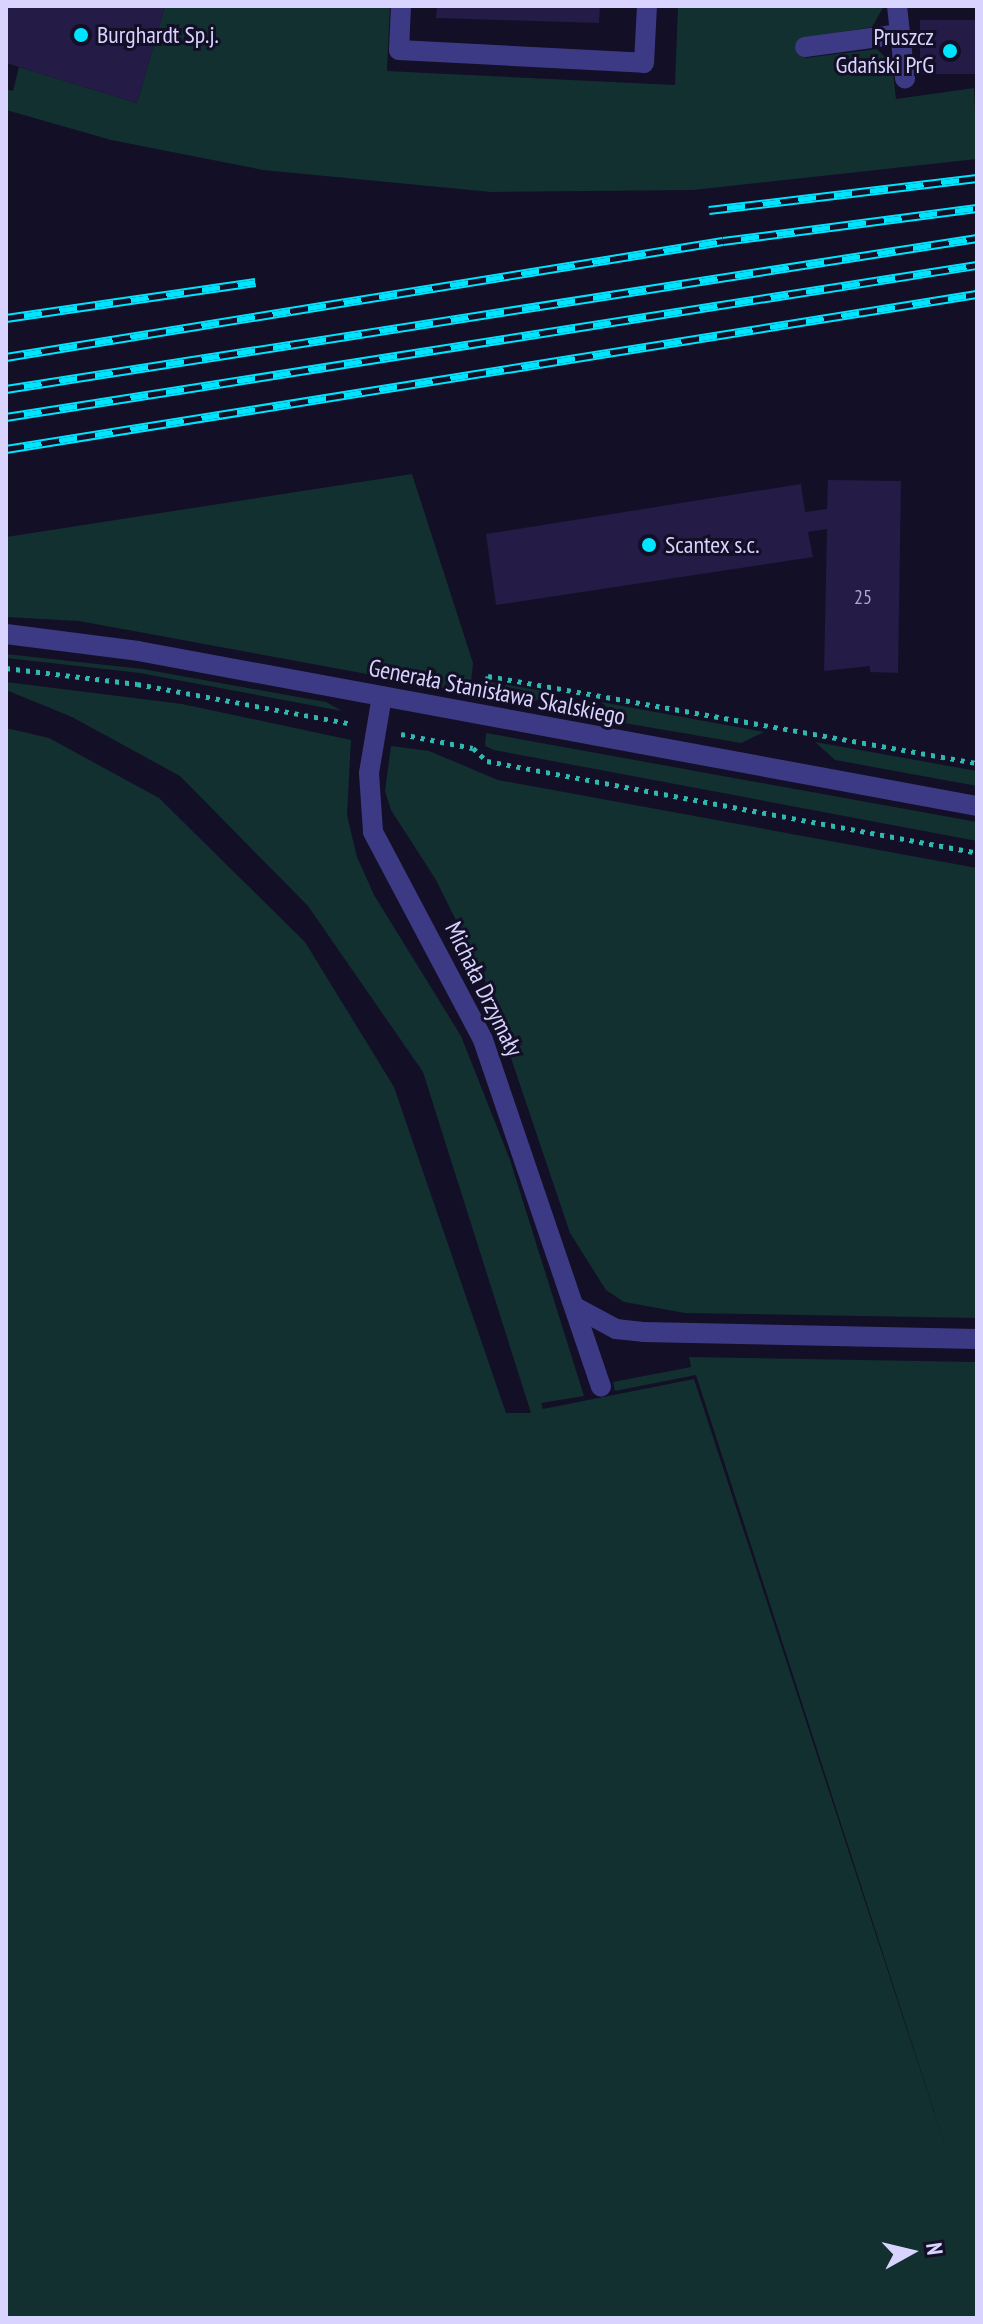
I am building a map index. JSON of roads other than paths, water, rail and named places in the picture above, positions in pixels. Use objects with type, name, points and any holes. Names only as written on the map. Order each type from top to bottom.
[{"type":"street","points":[[401,6],[399,50],[644,63],[647,6]]},
{"type":"street","points":[[897,6],[905,79]]},
{"type":"street","points":[[805,47],[900,34]]},
{"type":"street","name":"Generała Stanisława Skalskiego","points":[[6,634],[76,640],[977,806]]},
{"type":"street","name":"Michała Drzymały","points":[[382,696],[369,773],[373,832],[483,1040],[577,1308],[601,1386]]},
{"type":"street","points":[[577,1308],[616,1329],[643,1332],[977,1339]]},
{"type":"railway","points":[[709,210],[977,178]]},
{"type":"railway","points":[[6,357],[723,241],[977,208]]},
{"type":"railway","points":[[6,389],[977,238]]},
{"type":"railway","points":[[6,417],[977,265]]},
{"type":"railway","points":[[6,318],[255,282]]},
{"type":"railway","points":[[6,449],[977,294]]},
{"type":"place","name":"Burghardt Sp.j.","points":[[81,35]]},
{"type":"place","name":"Pruszcz Gdański PrG","points":[[950,51]]},
{"type":"place","name":"Scantex s.c.","points":[[649,545]]}]
